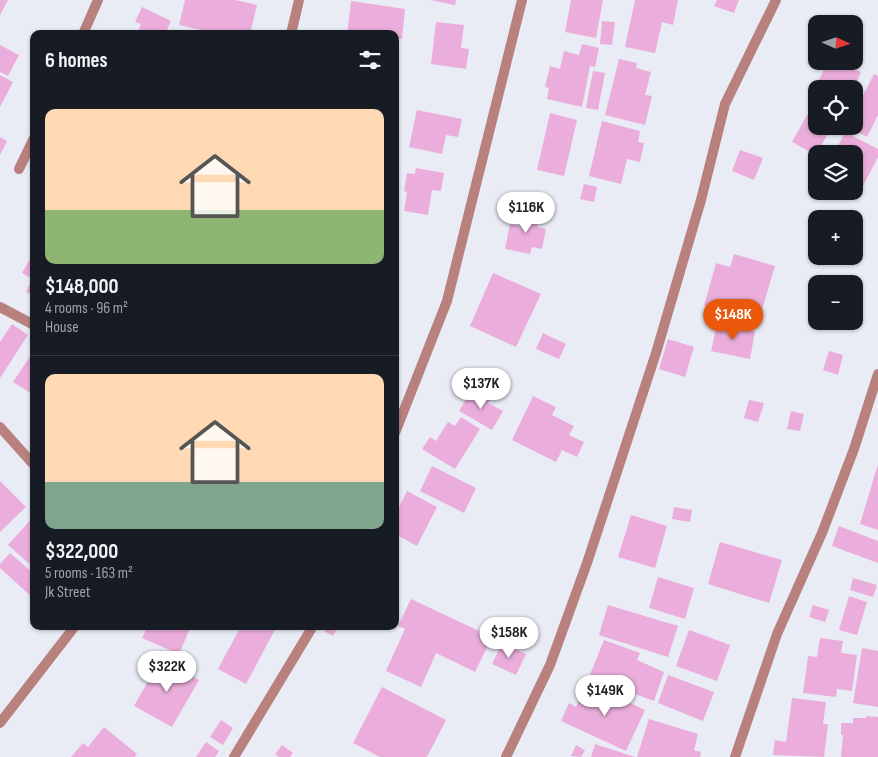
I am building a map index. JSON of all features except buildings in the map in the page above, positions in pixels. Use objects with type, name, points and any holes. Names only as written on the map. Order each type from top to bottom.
[{"type":"street","points":[[84,30],[98,0]]},
{"type":"street","points":[[292,30],[299,0]]},
{"type":"street","points":[[399,423],[447,302],[522,0]]},
{"type":"street","points":[[506,757],[550,665],[588,563],[656,353],[701,200],[725,104],[776,0]]},
{"type":"street","points":[[19,169],[30,146]]},
{"type":"street","points":[[0,307],[30,323]]},
{"type":"street","points":[[735,757],[777,634],[829,514],[854,450],[878,374]]},
{"type":"street","points":[[0,427],[30,461]]},
{"type":"street","points":[[0,723],[72,630]]},
{"type":"street","points":[[234,757],[311,630]]}]
